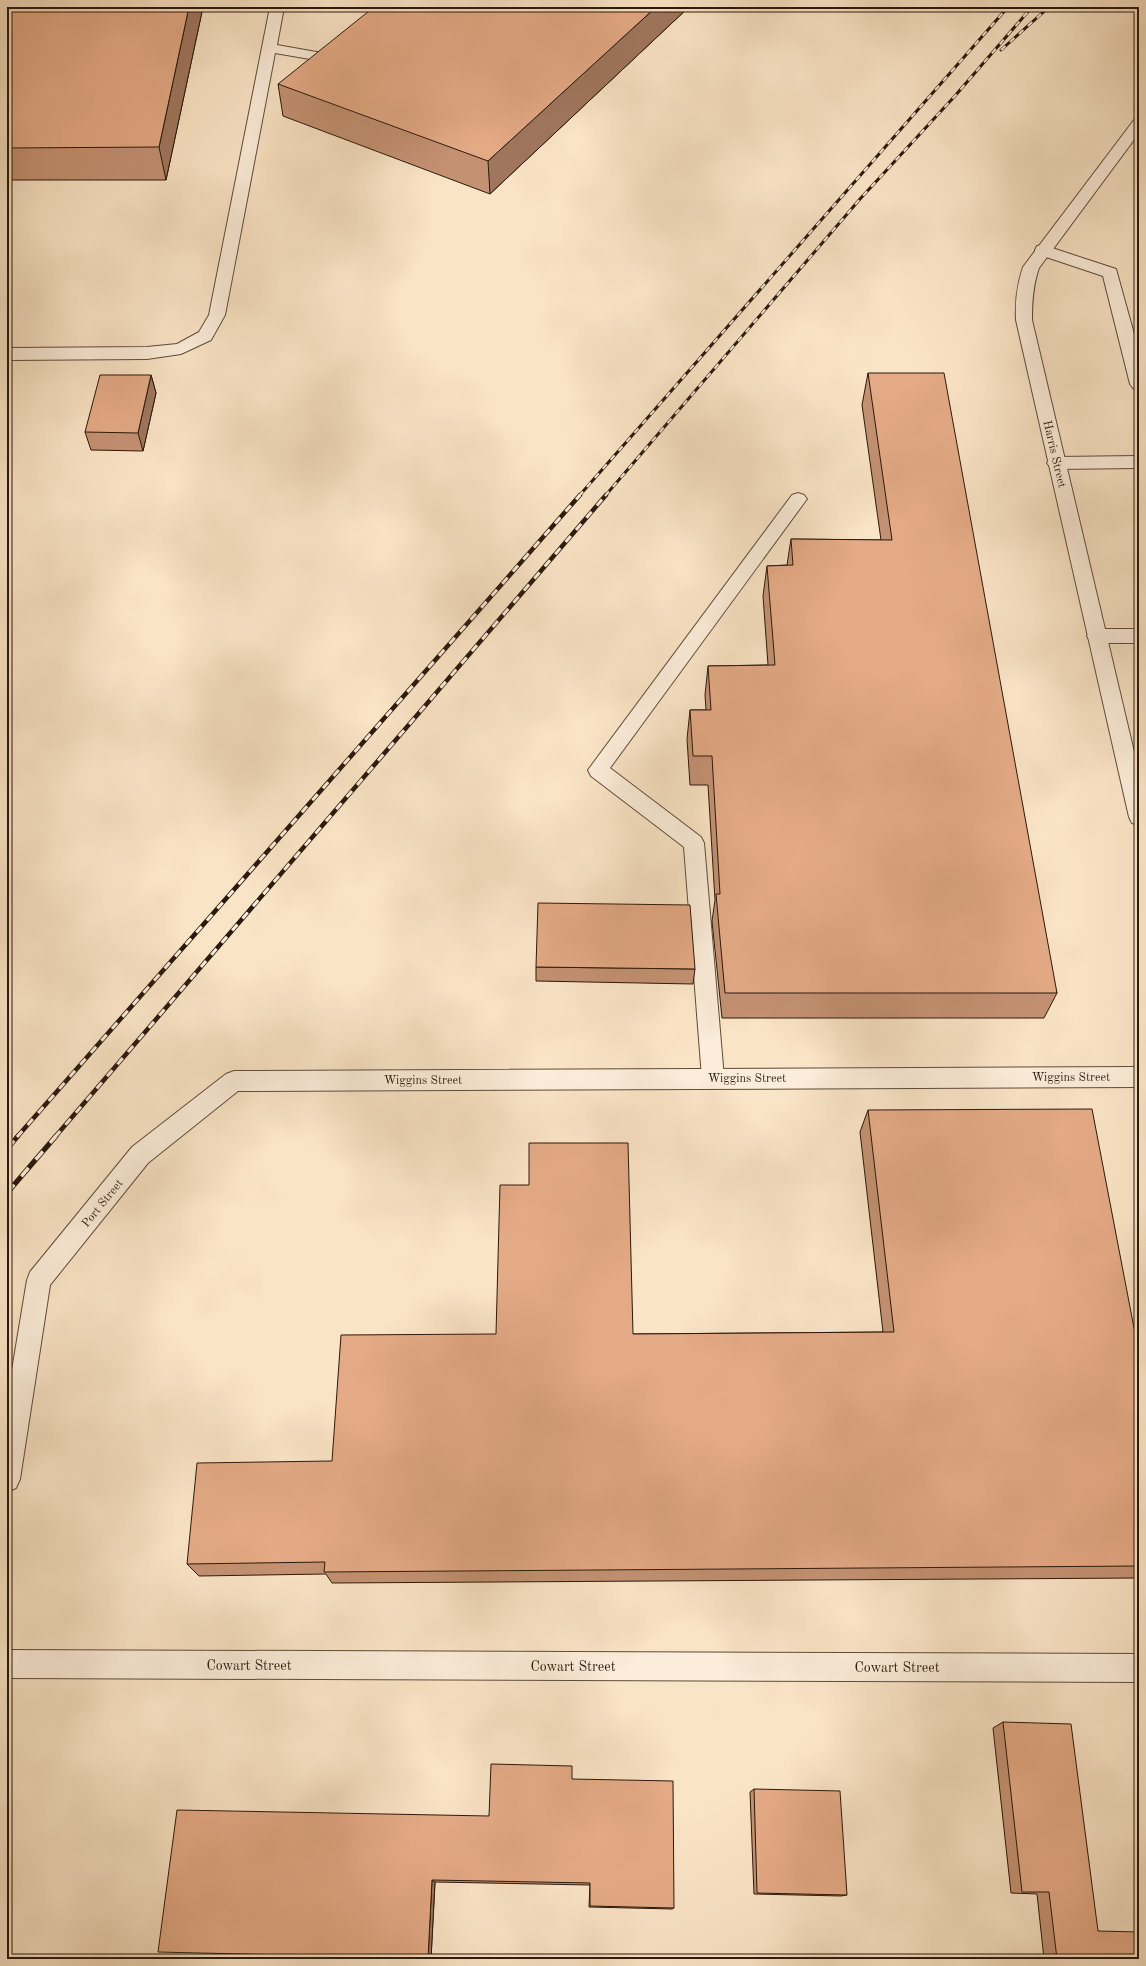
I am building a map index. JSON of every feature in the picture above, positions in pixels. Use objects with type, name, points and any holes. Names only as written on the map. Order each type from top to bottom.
[{"type":"street","points":[[7,354],[147,353],[181,349],[205,336],[217,315],[277,7]]},
{"type":"street","points":[[269,48],[339,60]]},
{"type":"street","name":"Harris Street","points":[[1139,123],[1031,267],[1025,283],[1023,300],[1024,320],[1139,817]]},
{"type":"street","points":[[1043,250],[1110,273],[1139,384]]},
{"type":"street","points":[[1056,462],[1139,462]]},
{"type":"street","points":[[713,1078],[694,843],[598,770],[798,498]]},
{"type":"street","points":[[1097,636],[1139,636]]},
{"type":"street","name":"Wiggins Street","points":[[354,1080],[1139,1077]]},
{"type":"street","name":"Port Street","points":[[7,1479],[39,1280],[140,1155],[234,1081],[354,1080]]},
{"type":"street","name":"Cowart Street","points":[[7,1664],[1139,1668]]},
{"type":"building","points":[[7,7],[189,7],[159,147],[7,148]]},
{"type":"building","points":[[374,7],[656,7],[488,161],[278,84]]},
{"type":"building","points":[[868,373],[944,373],[1057,993],[725,993],[716,894],[720,894],[712,756],[693,756],[690,710],[711,710],[708,666],[775,665],[767,566],[793,565],[791,539],[892,540]]},
{"type":"building","points":[[100,375],[151,375],[138,433],[85,432]]},
{"type":"building","points":[[538,903],[690,905],[695,969],[536,967]]},
{"type":"building","points":[[1092,1109],[1139,1354],[1139,1566],[324,1572],[325,1562],[187,1564],[197,1463],[332,1461],[341,1335],[496,1334],[500,1185],[529,1185],[529,1143],[628,1143],[633,1334],[894,1332],[868,1110]]},
{"type":"building","points":[[1003,1722],[1071,1724],[1098,1931],[1139,1932],[1139,1959],[1057,1959],[1049,1892],[1022,1892]]},
{"type":"building","points":[[491,1764],[572,1766],[572,1779],[673,1781],[674,1908],[590,1906],[590,1883],[432,1880],[428,1959],[284,1959],[284,1955],[158,1952],[177,1810],[489,1816]]},
{"type":"building","points":[[754,1789],[840,1791],[847,1895],[757,1893]]},
{"type":"railway","points":[[579,496],[1008,7]]},
{"type":"railway","points":[[605,496],[860,199],[954,97],[1032,7]]},
{"type":"railway","points":[[1001,50],[1049,7]]},
{"type":"railway","points":[[17,1137],[580,495]]},
{"type":"railway","points":[[55,1137],[606,495]]},
{"type":"railway","points":[[7,1149],[18,1136]]},
{"type":"railway","points":[[7,1193],[56,1136]]}]
